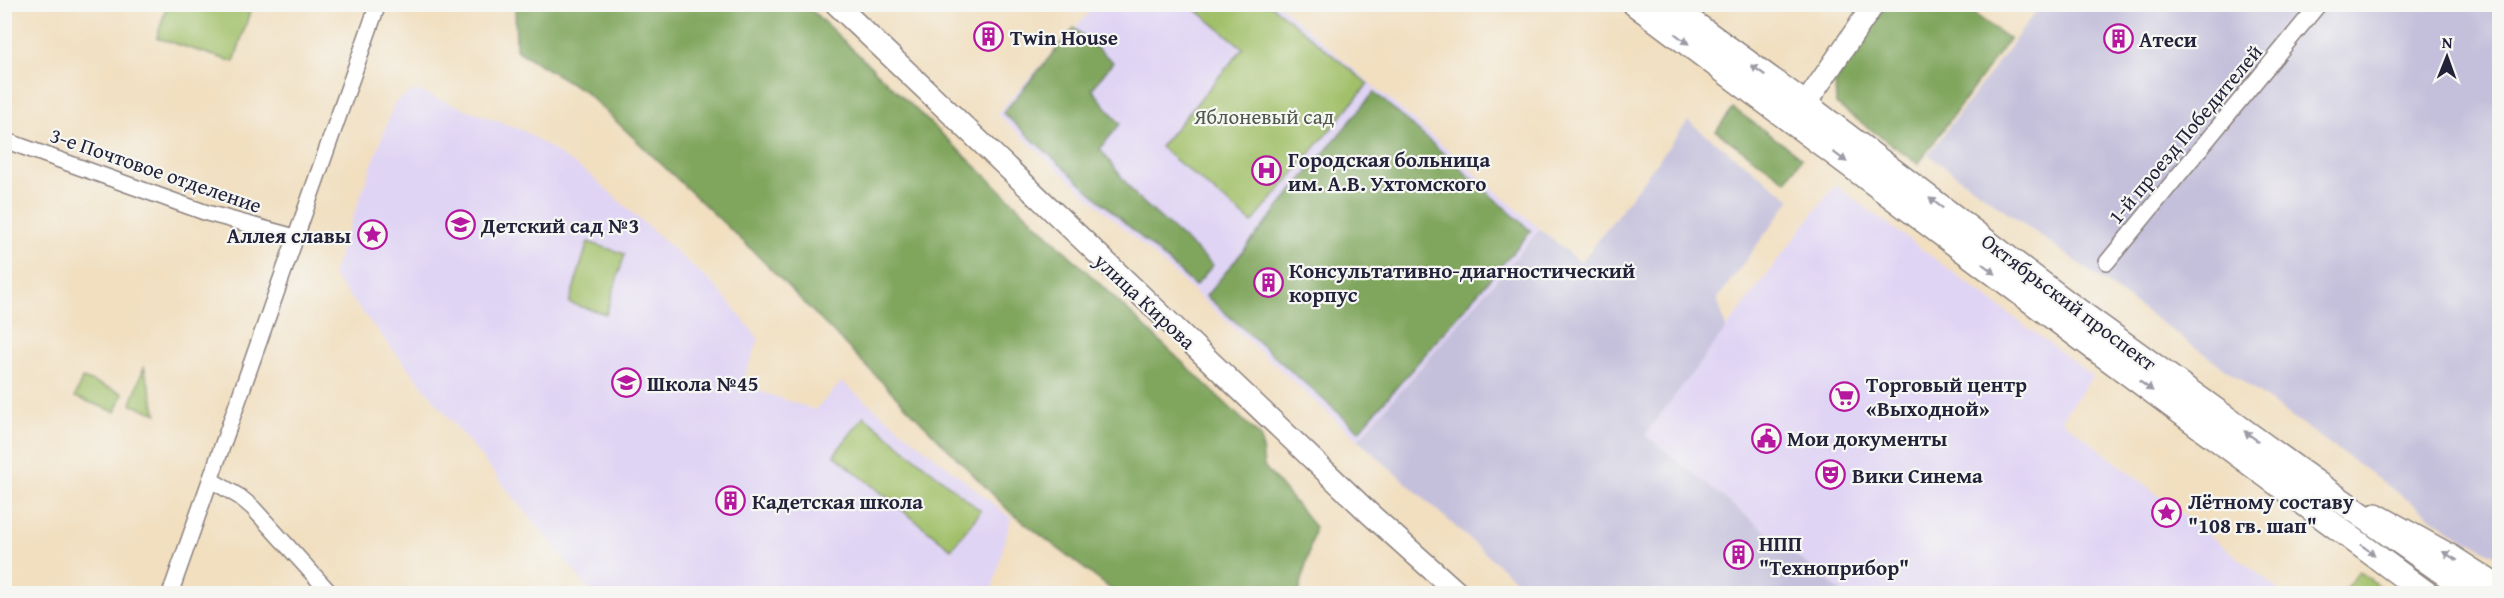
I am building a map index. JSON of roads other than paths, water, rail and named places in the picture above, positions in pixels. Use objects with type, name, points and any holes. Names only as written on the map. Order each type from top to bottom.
[{"type":"main road","name":"улица Кирова","points":[[836,4],[1361,505],[1459,594]]},
{"type":"main road","name":"Октябрьский проспект","points":[[1635,4],[1799,113],[2474,594]]},
{"type":"main road","name":"Октябрьский проспект","points":[[1667,4],[1799,113],[2098,351],[2427,594]]},
{"type":"main road","points":[[1799,113],[1874,4]]},
{"type":"main road","points":[[2298,470],[2452,556],[2499,587]]},
{"type":"street","points":[[170,594],[378,4]]},
{"type":"street","name":"1-й проезд Победителей","points":[[2107,262],[2319,4]]},
{"type":"street","name":"3-е Почтовое отделение","points":[[4,140],[191,208],[295,237]]},
{"type":"street","points":[[211,480],[240,497],[253,508],[331,594]]},
{"type":"place","name":"Twin House","points":[[989,37]]},
{"type":"place","name":"Атеси","points":[[2118,39]]},
{"type":"place","name":"Городская больница им. А.В. Ухтомского","points":[[1267,171]]},
{"type":"place","name":"Детский сад №3","points":[[460,225]]},
{"type":"place","name":"Аллея славы","points":[[372,235]]},
{"type":"place","name":"Консультативно-диагностический корпус","points":[[1268,282]]},
{"type":"place","name":"Школа №45","points":[[626,383]]},
{"type":"place","name":"Торговый центр «Выходной»","points":[[1845,396]]},
{"type":"place","name":"Мои документы","points":[[1766,438]]},
{"type":"place","name":"Вики Синема","points":[[1831,475]]},
{"type":"place","name":"Кадетская школа","points":[[731,501]]},
{"type":"place","name":"Лётному составу \"108 гв. шап\"","points":[[2167,513]]},
{"type":"place","name":"НПП \"Техноприбор\"","points":[[1738,555]]},
{"type":"park label","name":"Яблоневый сад","points":[[1264,116]]}]
